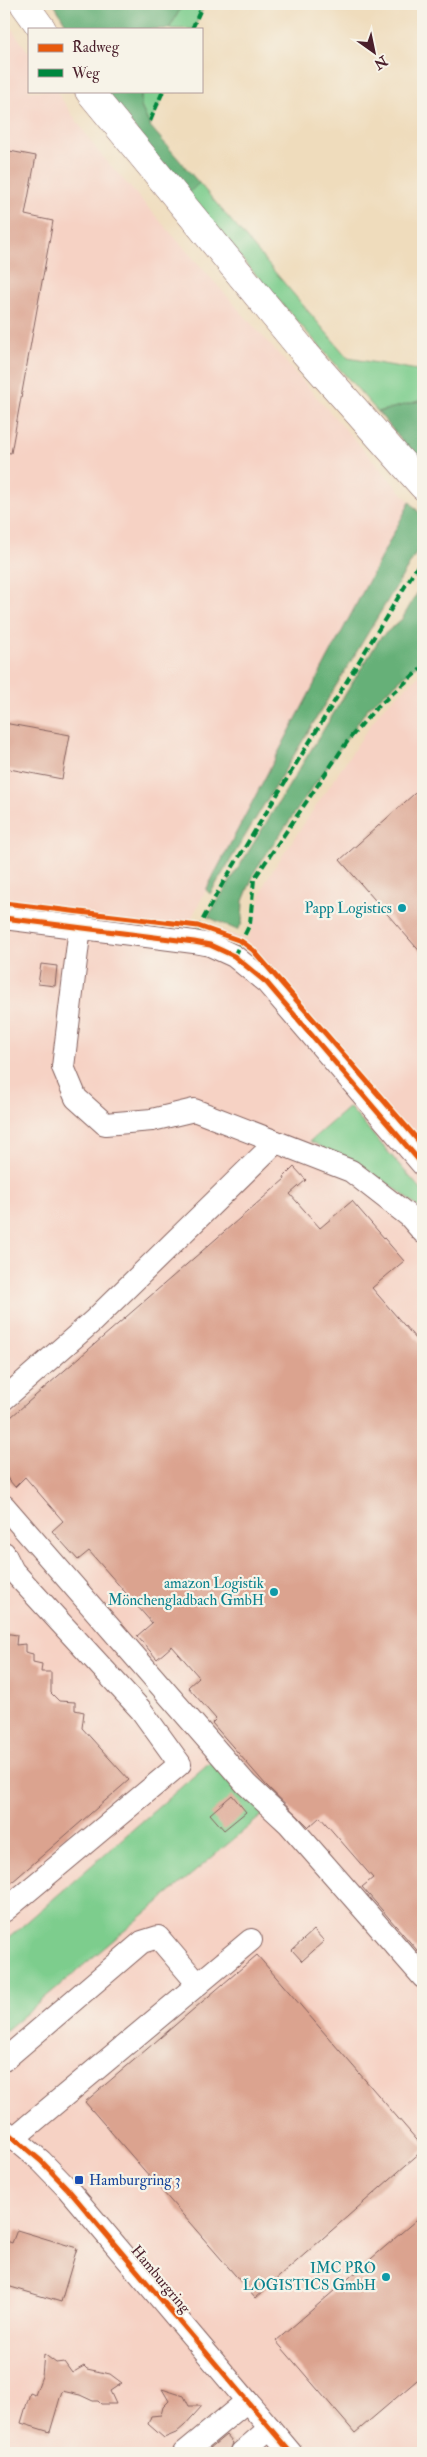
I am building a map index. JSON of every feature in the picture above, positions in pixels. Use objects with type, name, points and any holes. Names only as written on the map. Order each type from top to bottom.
[{"type":"main road","points":[[24,4],[41,28]]},
{"type":"main road","points":[[90,92],[304,352],[423,486]]},
{"type":"street","points":[[4,918],[194,942],[210,946],[234,956],[267,983],[423,1165]]},
{"type":"street","points":[[80,927],[63,1067],[76,1098],[104,1124],[152,1120],[194,1110],[351,1171],[410,1216],[423,1232]]},
{"type":"street","points":[[4,1399],[93,1321],[276,1142]]},
{"type":"street","points":[[4,1506],[246,1784],[289,1824],[423,1977]]},
{"type":"street","points":[[4,1553],[14,1571],[141,1710],[180,1764],[4,1911]]},
{"type":"street","points":[[4,2060],[142,1942],[152,1937],[158,1937],[198,1984]]},
{"type":"street","points":[[9,2134],[251,1940]]},
{"type":"street","name":"Hamburgring","points":[[9,2134],[42,2161],[67,2188],[291,2453]]},
{"type":"street","points":[[184,2453],[247,2401]]},
{"type":"street","points":[[242,2452],[270,2428]]},
{"type":"shaded area","points":[[4,18],[28,52],[28,92],[57,92],[97,150],[410,502],[191,919],[248,940],[266,880],[380,711],[423,672],[423,2453],[4,2453]]},
{"type":"green space","points":[[54,4],[183,4],[170,28],[68,28]]},
{"type":"green space","points":[[183,4],[205,4],[194,28],[170,28]]},
{"type":"green space","points":[[107,92],[141,92],[141,107],[150,126],[199,183],[186,196]]},
{"type":"green space","points":[[141,92],[166,92],[150,126],[141,107]]},
{"type":"green space","points":[[199,183],[348,358],[423,371],[423,400],[378,412],[186,196]]},
{"type":"green space","points":[[423,400],[423,466],[378,412]]},
{"type":"green space","points":[[410,502],[423,517],[423,542],[210,894],[206,890]]},
{"type":"green space","points":[[423,583],[423,660],[368,708],[256,869],[243,901],[242,924],[237,930],[208,917],[380,638],[402,619]]},
{"type":"green space","points":[[349,1107],[423,1192],[423,1213],[398,1190],[384,1181],[310,1141]]},
{"type":"green space","points":[[211,1761],[266,1812],[4,2032],[4,1942]]},
{"type":"building","points":[[4,150],[36,156],[25,215],[53,221],[11,453],[4,452]]},
{"type":"building","points":[[4,723],[70,735],[62,779],[4,768]]},
{"type":"building","name":"Papp Logistics","points":[[423,786],[423,955],[340,860]]},
{"type":"building","points":[[41,964],[57,966],[55,986],[38,984]]},
{"type":"building","name":"amazon Logistik Mönchengladbach GmbH","points":[[294,1167],[306,1180],[290,1194],[320,1228],[352,1201],[404,1261],[372,1288],[423,1347],[423,1957],[362,1887],[373,1878],[320,1817],[309,1827],[266,1785],[212,1723],[216,1719],[188,1687],[199,1677],[172,1646],[157,1659],[137,1636],[152,1623],[89,1551],[78,1560],[52,1531],[63,1521],[25,1477],[15,1487],[4,1474],[4,1423],[285,1179],[284,1177]]},
{"type":"building","points":[[4,1633],[17,1635],[16,1645],[25,1644],[25,1652],[33,1654],[33,1662],[42,1664],[41,1672],[51,1672],[51,1693],[59,1701],[75,1702],[75,1710],[84,1712],[82,1728],[129,1780],[4,1889]]},
{"type":"building","points":[[232,1795],[246,1812],[224,1830],[210,1814]]},
{"type":"building","points":[[314,1930],[324,1941],[302,1961],[292,1950]]},
{"type":"building","points":[[257,1955],[423,2147],[423,2150],[255,2298],[85,2102]]},
{"type":"building","name":"IMC PRO LOGISTICS GmbH","points":[[423,2214],[423,2375],[355,2433],[276,2341]]},
{"type":"building","points":[[17,2230],[77,2248],[61,2302],[4,2285],[4,2240],[12,2243]]},
{"type":"building","points":[[44,2354],[56,2363],[64,2362],[72,2373],[84,2366],[87,2369],[110,2374],[122,2383],[110,2391],[116,2404],[101,2404],[98,2401],[93,2401],[80,2395],[62,2391],[50,2432],[21,2423],[30,2393],[35,2395],[42,2376]]},
{"type":"building","points":[[162,2389],[184,2396],[189,2406],[202,2406],[176,2433],[164,2438],[148,2424],[151,2416],[161,2415],[163,2407],[169,2401]]},
{"type":"building","points":[[226,2435],[233,2443],[229,2453],[204,2453]]},
{"type":"marked path","points":[[192,28],[203,4]]},
{"type":"marked path","points":[[150,121],[163,92]]},
{"type":"marked path","points":[[197,930],[223,883],[423,557]]},
{"type":"marked path","points":[[234,956],[250,924],[254,879],[349,739],[377,707],[423,667]]},
{"type":"cycle path","points":[[4,903],[198,926],[241,941],[253,950],[423,1146]]},
{"type":"cycle path","points":[[4,918],[194,942],[210,945],[234,956],[267,983],[423,1165]]},
{"type":"cycle path","points":[[4,2130],[41,2161],[67,2188],[291,2453]]},
{"type":"place","name":"Papp Logistics","points":[[402,908]]},
{"type":"place","name":"amazon Logistik Mönchengladbach GmbH","points":[[274,1592]]},
{"type":"place","name":"Hamburgring 3","points":[[79,2180]]},
{"type":"place","name":"IMC PRO LOGISTICS GmbH","points":[[386,2277]]}]
